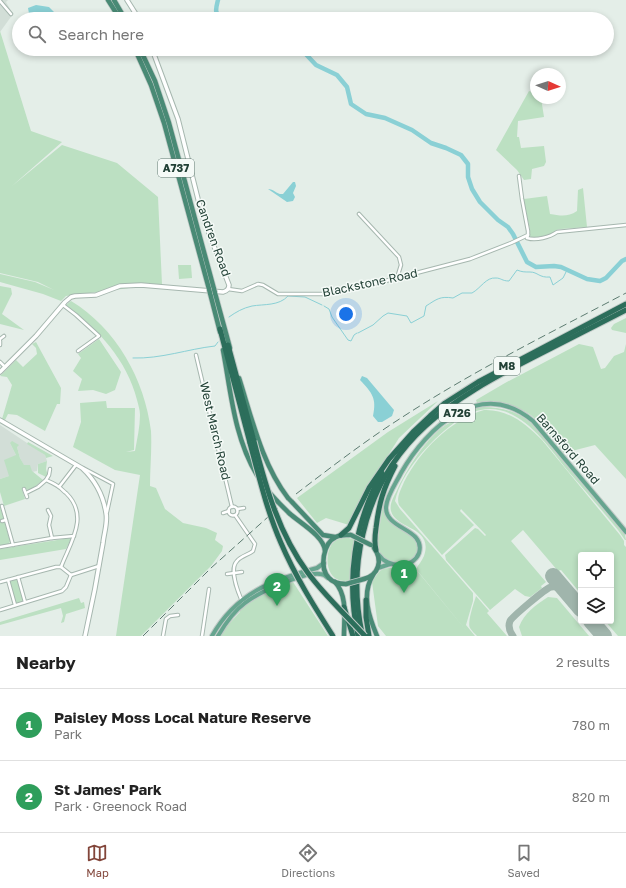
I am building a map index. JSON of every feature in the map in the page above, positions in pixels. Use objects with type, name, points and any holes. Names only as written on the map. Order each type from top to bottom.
[{"type":"highway","points":[[108,0],[116,12]]},
{"type":"highway","points":[[114,0],[121,12]]},
{"type":"highway","name":"A737","points":[[138,56],[161,111],[228,345],[267,461],[276,479],[290,500],[323,535],[335,537]]},
{"type":"highway","name":"A737","points":[[143,56],[167,116],[212,291],[240,437],[255,471],[265,487],[288,513],[317,535],[324,543],[325,551]]},
{"type":"highway","name":"M8","points":[[341,535],[350,526],[360,504],[374,480],[414,431],[430,416],[462,392],[500,370],[626,304]]},
{"type":"highway","name":"M8","points":[[364,636],[358,613],[357,584],[362,536],[369,512],[390,468],[408,444],[433,419],[470,392],[511,369],[626,310]]},
{"type":"highway","name":"M8","points":[[220,329],[252,442],[281,526],[291,546],[316,584],[364,636]]},
{"type":"highway","name":"M8","points":[[228,345],[269,512],[281,544],[299,581],[334,636]]},
{"type":"highway","name":"M8","points":[[377,552],[375,542],[382,496],[393,470],[408,444]]},
{"type":"highway","name":"M8","points":[[358,636],[352,585],[358,535],[373,492],[385,469],[401,446]]},
{"type":"highway","points":[[329,578],[325,571],[325,551],[335,537],[341,535],[351,535],[371,545],[377,552],[378,568]]},
{"type":"highway","name":"A726","points":[[329,578],[335,582],[346,584],[372,575],[378,568]]},
{"type":"highway","points":[[369,636],[366,600],[369,582],[372,575]]},
{"type":"highway","points":[[335,582],[341,590],[344,607],[353,636]]},
{"type":"highway","points":[[366,600],[377,636]]},
{"type":"highway","points":[[344,607],[344,636]]},
{"type":"main road","name":"Barnsford Road","points":[[378,568],[390,563],[403,565],[408,564],[414,560],[419,552],[419,544],[416,538],[411,533],[393,522],[386,510],[389,498],[402,472],[418,447],[438,428],[461,411],[480,405],[497,405],[509,408],[521,413],[533,421],[626,532]]},
{"type":"main road","points":[[377,552],[384,560],[390,563]]},
{"type":"main road","name":"A726","points":[[218,636],[243,602],[269,584],[317,568],[324,563]]},
{"type":"main road","name":"A726","points":[[212,636],[224,617],[234,606],[270,589],[309,575],[322,574],[329,578]]},
{"type":"street","points":[[0,0],[11,14]]},
{"type":"street","points":[[128,0],[135,12]]},
{"type":"street","name":"Candren Road","points":[[155,56],[178,118],[202,215],[229,285],[228,289]]},
{"type":"street","points":[[520,176],[522,199],[528,231],[527,238],[530,239],[547,236],[558,232],[626,225]]},
{"type":"street","points":[[359,214],[399,257],[400,265],[397,278]]},
{"type":"street","name":"Blackstone Road","points":[[228,289],[242,291],[258,284],[263,285],[278,294],[319,295],[397,278],[470,259],[528,235]]},
{"type":"street","points":[[0,372],[36,336],[70,297],[96,295],[120,286],[141,285],[223,292],[228,289]]},
{"type":"street","points":[[63,305],[99,336],[78,351]]},
{"type":"street","points":[[0,345],[0,340],[4,336]]},
{"type":"street","name":"West March Road","points":[[196,355],[232,507]]},
{"type":"street","points":[[0,362],[5,367]]},
{"type":"street","points":[[0,420],[77,464],[90,475],[98,486],[103,498],[106,514]]},
{"type":"street","points":[[60,487],[77,464]]},
{"type":"street","points":[[82,468],[113,484],[106,514],[100,566],[85,636]]},
{"type":"street","points":[[26,493],[38,487],[46,480],[50,469]]},
{"type":"street","points":[[46,480],[60,487],[71,497],[75,504],[77,532],[61,567]]},
{"type":"street","points":[[24,489],[27,497]]},
{"type":"street","points":[[2,506],[13,545]]},
{"type":"street","points":[[223,513],[229,511],[232,507],[237,509],[244,508]]},
{"type":"street","points":[[235,515],[237,513],[237,509]]},
{"type":"street","points":[[48,510],[51,516],[49,525],[52,538]]},
{"type":"street","points":[[229,511],[231,515],[235,515],[255,544],[253,551],[237,561],[234,573],[243,602]]},
{"type":"street","points":[[2,521],[6,520]]},
{"type":"street","points":[[0,547],[52,538],[74,536]]},
{"type":"street","points":[[71,575],[100,566]]},
{"type":"street","points":[[0,582],[53,567],[61,567],[71,575]]},
{"type":"street","points":[[227,574],[242,572]]},
{"type":"street","points":[[0,610],[62,591],[66,587],[71,575]]},
{"type":"street","points":[[18,577],[25,602]]},
{"type":"street","points":[[8,580],[15,605]]},
{"type":"street","points":[[202,636],[208,589]]},
{"type":"street","points":[[163,636],[166,619],[170,616],[178,615]]},
{"type":"shaded area","points":[[0,0],[8,0],[6,2],[12,12],[12,15],[0,32]]},
{"type":"shaded area","points":[[0,425],[45,455],[47,461],[38,464],[37,471],[32,472],[24,466],[17,447],[10,443],[16,455],[9,476],[0,479]]},
{"type":"green space","points":[[0,31],[31,131],[62,142],[12,186],[62,145],[117,163],[158,197],[162,284],[66,296],[61,301],[43,294],[0,282],[0,274],[35,282],[54,290],[38,282],[0,273]]},
{"type":"green space","points":[[530,91],[530,104],[542,104],[544,117],[518,121],[517,137],[519,137],[521,148],[544,146],[546,162],[544,166],[532,169],[531,179],[524,180],[517,170],[496,150]]},
{"type":"green space","points":[[583,188],[587,227],[556,230],[552,234],[538,237],[529,236],[530,230],[524,199],[547,196],[550,214],[561,216],[567,215],[577,211],[578,190]]},
{"type":"green space","points":[[178,265],[191,265],[192,278],[179,279]]},
{"type":"green space","points":[[0,286],[11,288],[12,294],[2,314],[24,330],[0,324]]},
{"type":"green space","points":[[71,301],[87,312],[115,341],[126,357],[135,375],[148,412],[151,431],[150,486],[156,488],[165,509],[183,523],[206,528],[217,533],[215,540],[223,546],[222,551],[211,566],[141,636],[116,636],[140,475],[115,470],[73,447],[81,422],[80,403],[106,401],[107,408],[135,408],[134,450],[126,452],[135,451],[140,424],[139,409],[132,385],[119,359],[100,335],[66,305]]},
{"type":"green space","points":[[626,318],[626,333],[612,330],[611,328],[614,324]]},
{"type":"green space","points":[[99,339],[121,372],[115,390],[106,394],[93,390],[78,391],[82,379],[73,371],[81,358],[78,354]]},
{"type":"green space","points":[[36,342],[61,388],[60,404],[57,404],[45,431],[17,415],[8,414],[5,420],[2,419],[12,385],[7,377],[0,376],[16,360],[23,367],[37,354],[36,348],[32,344]]},
{"type":"green space","points":[[579,344],[593,347],[601,369],[605,368],[614,356],[624,352],[626,344],[626,479],[595,445],[564,453],[528,413],[506,404],[490,402],[477,403],[476,400],[505,383]]},
{"type":"green space","points":[[438,401],[399,438],[361,498],[349,525],[326,518],[317,523],[297,498],[388,432]]},
{"type":"green space","points":[[483,407],[496,408],[508,410],[526,419],[531,423],[625,535],[626,540],[538,434],[526,423],[513,415],[500,410],[484,409],[468,414],[465,413],[464,415],[459,416],[464,412]]},
{"type":"green space","points":[[484,410],[493,410],[509,415],[523,423],[542,440],[620,535],[626,547],[626,636],[618,636],[608,624],[614,624],[614,552],[578,552],[578,590],[561,570],[558,571],[523,530],[511,541],[546,582],[541,586],[542,588],[530,597],[525,596],[515,589],[490,610],[446,560],[445,555],[475,528],[485,536],[486,535],[461,509],[460,511],[474,525],[442,555],[399,505],[398,496],[400,491],[418,459],[437,438],[459,421]]},
{"type":"green space","points":[[454,421],[454,423],[427,448],[410,468],[395,501],[400,509],[473,593],[473,601],[466,625],[475,636],[386,636],[378,626],[372,582],[382,570],[414,567],[469,634],[416,569],[424,556],[426,546],[424,539],[413,529],[394,517],[391,511],[393,499],[402,479],[414,459],[437,431]]},
{"type":"green space","points":[[12,441],[19,445],[17,447],[24,465],[30,465],[32,471],[43,480],[29,491],[25,488],[22,489],[25,499],[4,506],[0,492],[0,479],[9,476],[4,460],[16,455],[10,443]]},
{"type":"green space","points":[[28,442],[53,456],[46,458],[45,455],[27,444]]},
{"type":"green space","points":[[47,461],[46,469],[48,476],[46,477],[38,473],[38,464]]},
{"type":"green space","points":[[384,497],[387,500],[386,511],[389,519],[394,525],[415,538],[418,544],[418,551],[413,559],[405,562],[398,562],[382,559],[377,545]]},
{"type":"green space","points":[[0,506],[10,541],[9,544],[0,546]]},
{"type":"green space","points":[[341,538],[355,540],[350,580],[342,581],[335,578],[328,567],[328,552],[336,540]]},
{"type":"green space","points":[[71,539],[66,549],[0,560],[0,549]]},
{"type":"green space","points":[[17,578],[24,602],[16,604],[9,581]]},
{"type":"green space","points":[[293,582],[328,636],[219,636],[240,612],[239,610],[245,605],[264,594]]},
{"type":"green space","points":[[476,596],[489,611],[487,613],[507,636],[477,636],[470,628],[470,617]]},
{"type":"green space","points":[[548,597],[557,598],[589,636],[522,636],[519,627],[521,622],[527,613]]},
{"type":"green space","points":[[79,598],[81,603],[84,602],[85,608],[66,614],[64,622],[61,623],[63,616],[61,608],[0,625],[0,622]]},
{"type":"water","points":[[36,5],[49,7],[54,12],[29,12],[28,8]]},
{"type":"water","points":[[293,182],[295,182],[296,186],[293,193],[295,197],[293,201],[287,202],[268,189],[279,194],[283,194]]},
{"type":"water","points":[[362,376],[367,378],[394,410],[392,416],[382,422],[378,422],[373,416],[374,400],[368,389],[360,380]]},
{"type":"waterway","points":[[216,12],[218,0]]},
{"type":"waterway","points":[[308,56],[316,65],[337,75],[347,87],[351,104],[366,114],[385,118],[412,130],[431,143],[461,155],[468,164],[468,177],[472,189],[480,202],[498,220],[508,227],[527,262],[536,267],[561,267],[587,279],[600,281],[606,278],[622,261],[626,259]]},
{"type":"waterway","points":[[358,333],[373,325],[388,313],[407,316],[411,323],[424,316],[426,306],[436,300],[445,297],[453,298],[462,293],[472,293],[492,278],[509,281],[517,270],[523,272],[533,272],[543,277],[550,277],[553,285],[563,278],[567,270]]},
{"type":"waterway","points":[[229,317],[252,306],[280,302],[288,296],[305,297],[322,305]]},
{"type":"waterway","points":[[324,306],[329,309],[332,317],[348,340],[351,341],[357,333]]},
{"type":"waterway","points":[[133,358],[154,357],[215,346],[218,342]]},
{"type":"taxiway","points":[[513,636],[509,625],[512,618],[551,587],[565,591]]},
{"type":"runway","points":[[553,576],[578,605]]},
{"type":"runway","points":[[594,624],[604,636]]},
{"type":"railway","points":[[296,494],[374,436],[428,401],[512,353],[626,293]]},
{"type":"railway","points":[[143,636],[211,568],[278,508]]},
{"type":"place","name":"Paisley Moss Local Nature Reserve","points":[[404,593]]},
{"type":"place","name":"St James' Park","points":[[277,606]]}]
